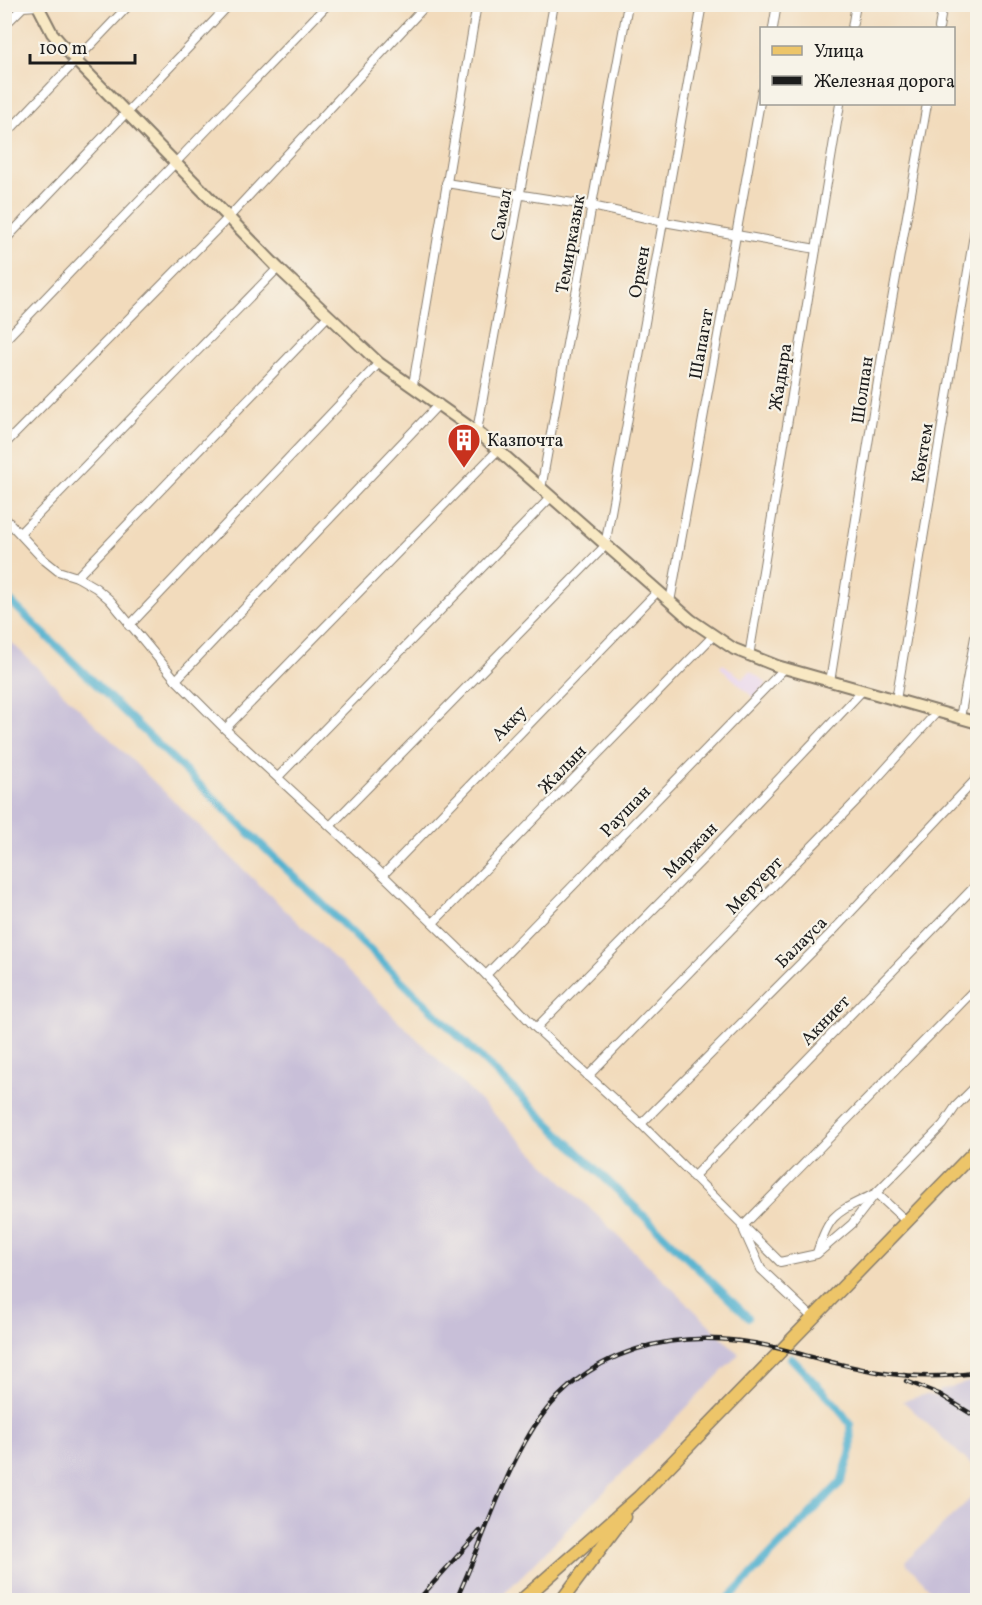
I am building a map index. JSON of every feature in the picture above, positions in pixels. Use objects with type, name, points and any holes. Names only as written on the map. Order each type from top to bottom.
[{"type":"main road","points":[[522,1600],[639,1497],[978,1148]]},
{"type":"main road","points":[[562,1600],[639,1497]]},
{"type":"street","points":[[4,136],[130,4]]},
{"type":"street","points":[[4,241],[230,4]]},
{"type":"street","points":[[4,341],[178,163],[328,4]]},
{"type":"street","points":[[4,444],[229,216],[427,4]]},
{"type":"street","points":[[413,385],[477,4]]},
{"type":"street","name":"Самал","points":[[477,432],[554,4]]},
{"type":"street","name":"Темирказык","points":[[541,489],[628,4]]},
{"type":"street","name":"Оркен","points":[[605,546],[702,4]]},
{"type":"street","points":[[773,27],[777,4]]},
{"type":"street","points":[[852,27],[856,4]]},
{"type":"street","points":[[939,27],[943,4]]},
{"type":"street","points":[[4,26],[23,7],[37,5],[52,33],[76,61],[278,268],[328,316],[379,363],[477,432],[657,592],[713,636],[749,656],[785,668],[978,723]]},
{"type":"street","name":"Шапагат","points":[[670,602],[760,102]]},
{"type":"street","name":"Жадыра","points":[[749,656],[840,105]]},
{"type":"street","name":"Шолпан","points":[[830,682],[883,350],[927,105]]},
{"type":"street","points":[[446,183],[592,206],[664,222],[816,249]]},
{"type":"street","name":"Көктем","points":[[896,700],[978,212]]},
{"type":"street","points":[[20,533],[278,268]]},
{"type":"street","points":[[77,577],[328,316]]},
{"type":"street","points":[[129,626],[379,363]]},
{"type":"street","points":[[176,680],[440,404]]},
{"type":"street","points":[[225,729],[498,450]]},
{"type":"street","points":[[278,777],[551,497]]},
{"type":"street","points":[[4,517],[43,560],[58,571],[77,577],[110,600],[129,626],[176,680],[225,729],[331,825],[486,975],[536,1028],[641,1124],[742,1227],[780,1262],[817,1254],[852,1224],[876,1193],[943,1125],[978,1084]]},
{"type":"street","points":[[331,825],[605,546]]},
{"type":"street","name":"Акку","points":[[383,875],[657,592]]},
{"type":"street","points":[[960,718],[978,621]]},
{"type":"street","name":"Жалын","points":[[433,923],[713,636]]},
{"type":"street","name":"Раушан","points":[[486,975],[785,668]]},
{"type":"street","name":"Маржан","points":[[536,1028],[706,856],[862,691]]},
{"type":"street","name":"Меруерт","points":[[588,1076],[862,795],[937,712]]},
{"type":"street","name":"Балауса","points":[[641,1124],[830,934],[978,777]]},
{"type":"street","name":"Акниет","points":[[693,1177],[978,883]]},
{"type":"street","points":[[742,1227],[978,986]]},
{"type":"street","points":[[817,1254],[826,1225],[840,1211],[876,1193]]},
{"type":"street","points":[[876,1193],[906,1221]]},
{"type":"street","points":[[742,1227],[761,1269],[813,1318]]},
{"type":"shaded area","points":[[5,636],[739,1354],[498,1600],[5,1600]]},
{"type":"shaded area","points":[[723,664],[743,679],[750,671],[767,683],[754,698],[720,667]]},
{"type":"shaded area","points":[[978,1380],[977,1470],[903,1401],[927,1394],[937,1397],[940,1390]]},
{"type":"shaded area","points":[[977,1492],[977,1600],[940,1600],[905,1562]]},
{"type":"waterway","points":[[4,595],[748,1317]]},
{"type":"waterway","points":[[727,1600],[841,1482],[851,1451],[850,1424],[837,1406],[791,1358]]},
{"type":"railway","points":[[456,1600],[506,1480],[525,1442],[547,1409],[573,1383],[603,1363],[636,1349],[670,1341],[707,1339],[744,1342],[855,1368],[901,1375],[926,1376],[978,1372]]},
{"type":"railway","points":[[906,1381],[939,1394],[978,1418]]},
{"type":"railway","points":[[418,1600],[480,1531]]},
{"type":"place","name":"Казпочта","points":[[464,469]]}]
